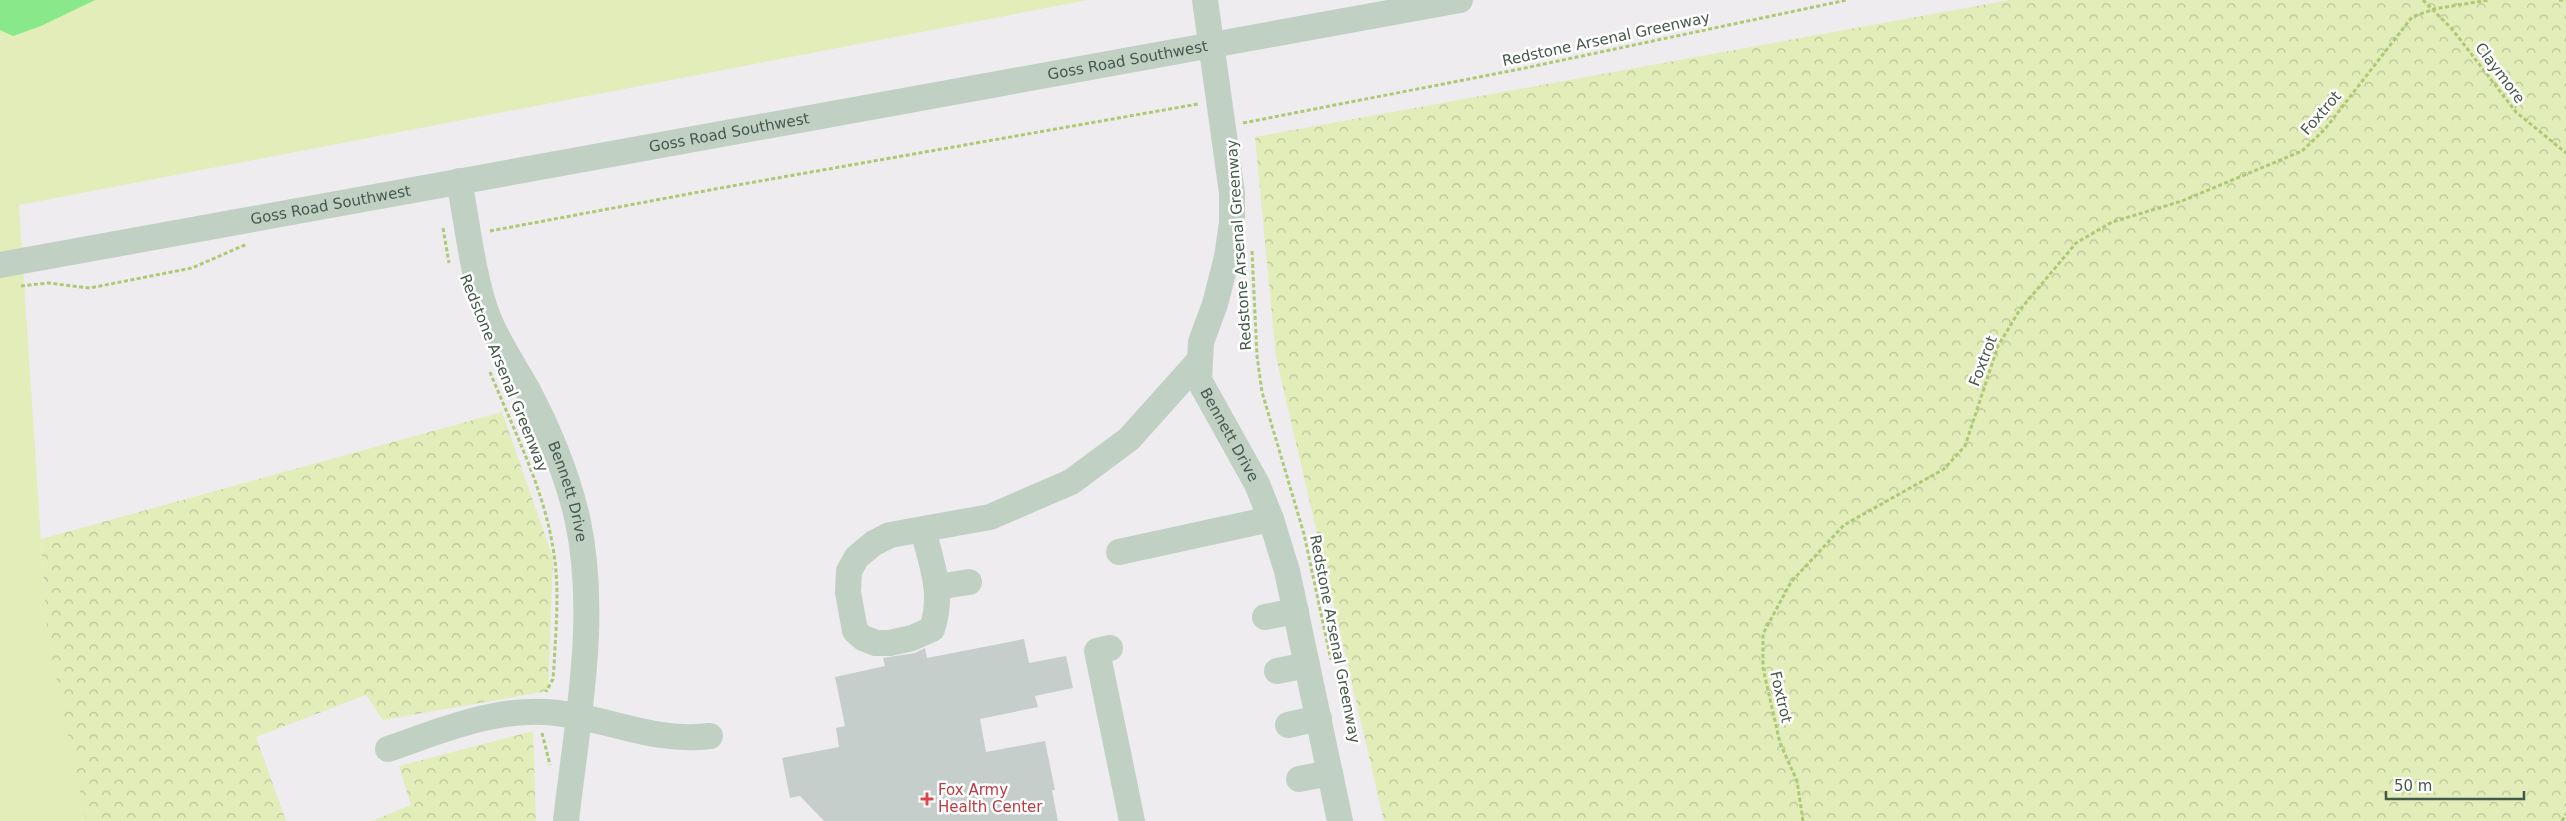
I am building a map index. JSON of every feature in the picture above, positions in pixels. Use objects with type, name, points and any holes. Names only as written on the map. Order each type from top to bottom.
[{"type":"street","name":"Bennett Drive","points":[[1205,0],[1232,193],[1232,223],[1215,304],[1201,342],[1198,362],[1200,380],[1207,396],[1238,447],[1257,484],[1271,519],[1287,571],[1296,611],[1320,667],[1319,718],[1340,821]]},
{"type":"street","name":"Goss Road Southwest","points":[[0,265],[1460,0]]},
{"type":"street","name":"Bennett Drive","points":[[459,181],[469,236],[488,317],[554,444],[577,516],[586,580],[583,674],[566,821]]},
{"type":"street","points":[[923,530],[937,587],[938,611],[932,629],[912,638],[876,643],[863,638],[855,631],[848,592],[849,571],[857,557],[874,543],[890,535],[990,517],[1071,482],[1129,439],[1198,362]]},
{"type":"street","points":[[1119,552],[1271,519]]},
{"type":"street","points":[[937,587],[969,582]]},
{"type":"street","points":[[1265,617],[1296,611]]},
{"type":"street","points":[[1110,648],[1097,651],[1114,703],[1135,815]]},
{"type":"street","points":[[1277,672],[1320,667]]},
{"type":"street","points":[[388,750],[465,723],[520,711],[578,716],[652,735],[689,739],[710,736]]},
{"type":"street","points":[[1288,725],[1319,718]]},
{"type":"street","points":[[1299,779],[1330,773]]},
{"type":"path","name":"Redstone Arsenal Greenway","points":[[1244,132],[1242,124],[1257,120],[1525,68],[1846,0]]},
{"type":"path","name":"Claymore","points":[[2423,0],[2434,8],[2489,74],[2516,112],[2566,153]]},
{"type":"path","name":"Foxtrot","points":[[1803,821],[1797,781],[1780,743],[1763,668],[1764,634],[1791,582],[1844,525],[1944,469],[1965,446],[1998,346],[2018,311],[2076,243],[2112,222],[2182,201],[2302,151],[2325,129],[2412,16],[2434,8],[2489,0]]},
{"type":"path","points":[[2559,0],[2566,0]]},
{"type":"path","points":[[444,241],[696,192],[1220,100]]},
{"type":"path","name":"Redstone Arsenal Greenway","points":[[443,224],[444,241],[451,270]]},
{"type":"path","points":[[20,286],[48,283],[90,288],[192,268],[253,242]]},
{"type":"path","name":"Redstone Arsenal Greenway","points":[[1251,243],[1257,356],[1262,392],[1309,552],[1320,667]]},
{"type":"path","name":"Redstone Arsenal Greenway","points":[[486,365],[528,461],[546,513],[553,547],[557,587],[554,666],[553,679],[544,696],[542,734],[550,769]]},
{"type":"path","points":[[2562,821],[2566,814]]},
{"type":"green space","points":[[0,0],[1088,0],[19,205],[47,633],[99,821],[0,821]]},
{"type":"green space","points":[[2010,0],[2566,0],[2566,821],[1384,821],[1276,357],[1255,137]]},
{"type":"green space","points":[[502,412],[553,558],[548,691],[383,720],[366,695],[256,737],[286,821],[86,821],[47,633],[41,539]]},
{"type":"green space","points":[[533,731],[536,821],[372,821],[411,805],[399,766]]},
{"type":"shaded area","points":[[0,0],[95,0],[41,26],[13,36],[0,30]]},
{"type":"building","points":[[1024,639],[1029,663],[1066,656],[1073,688],[1035,696],[1038,707],[980,719],[986,752],[1045,741],[1055,790],[1052,790],[1058,821],[824,821],[800,796],[790,798],[782,758],[839,747],[836,728],[845,726],[835,677],[885,666],[883,658],[915,653],[925,648],[927,658]]},
{"type":"place","name":"Fox Army Health Center","points":[[927,799]]}]
